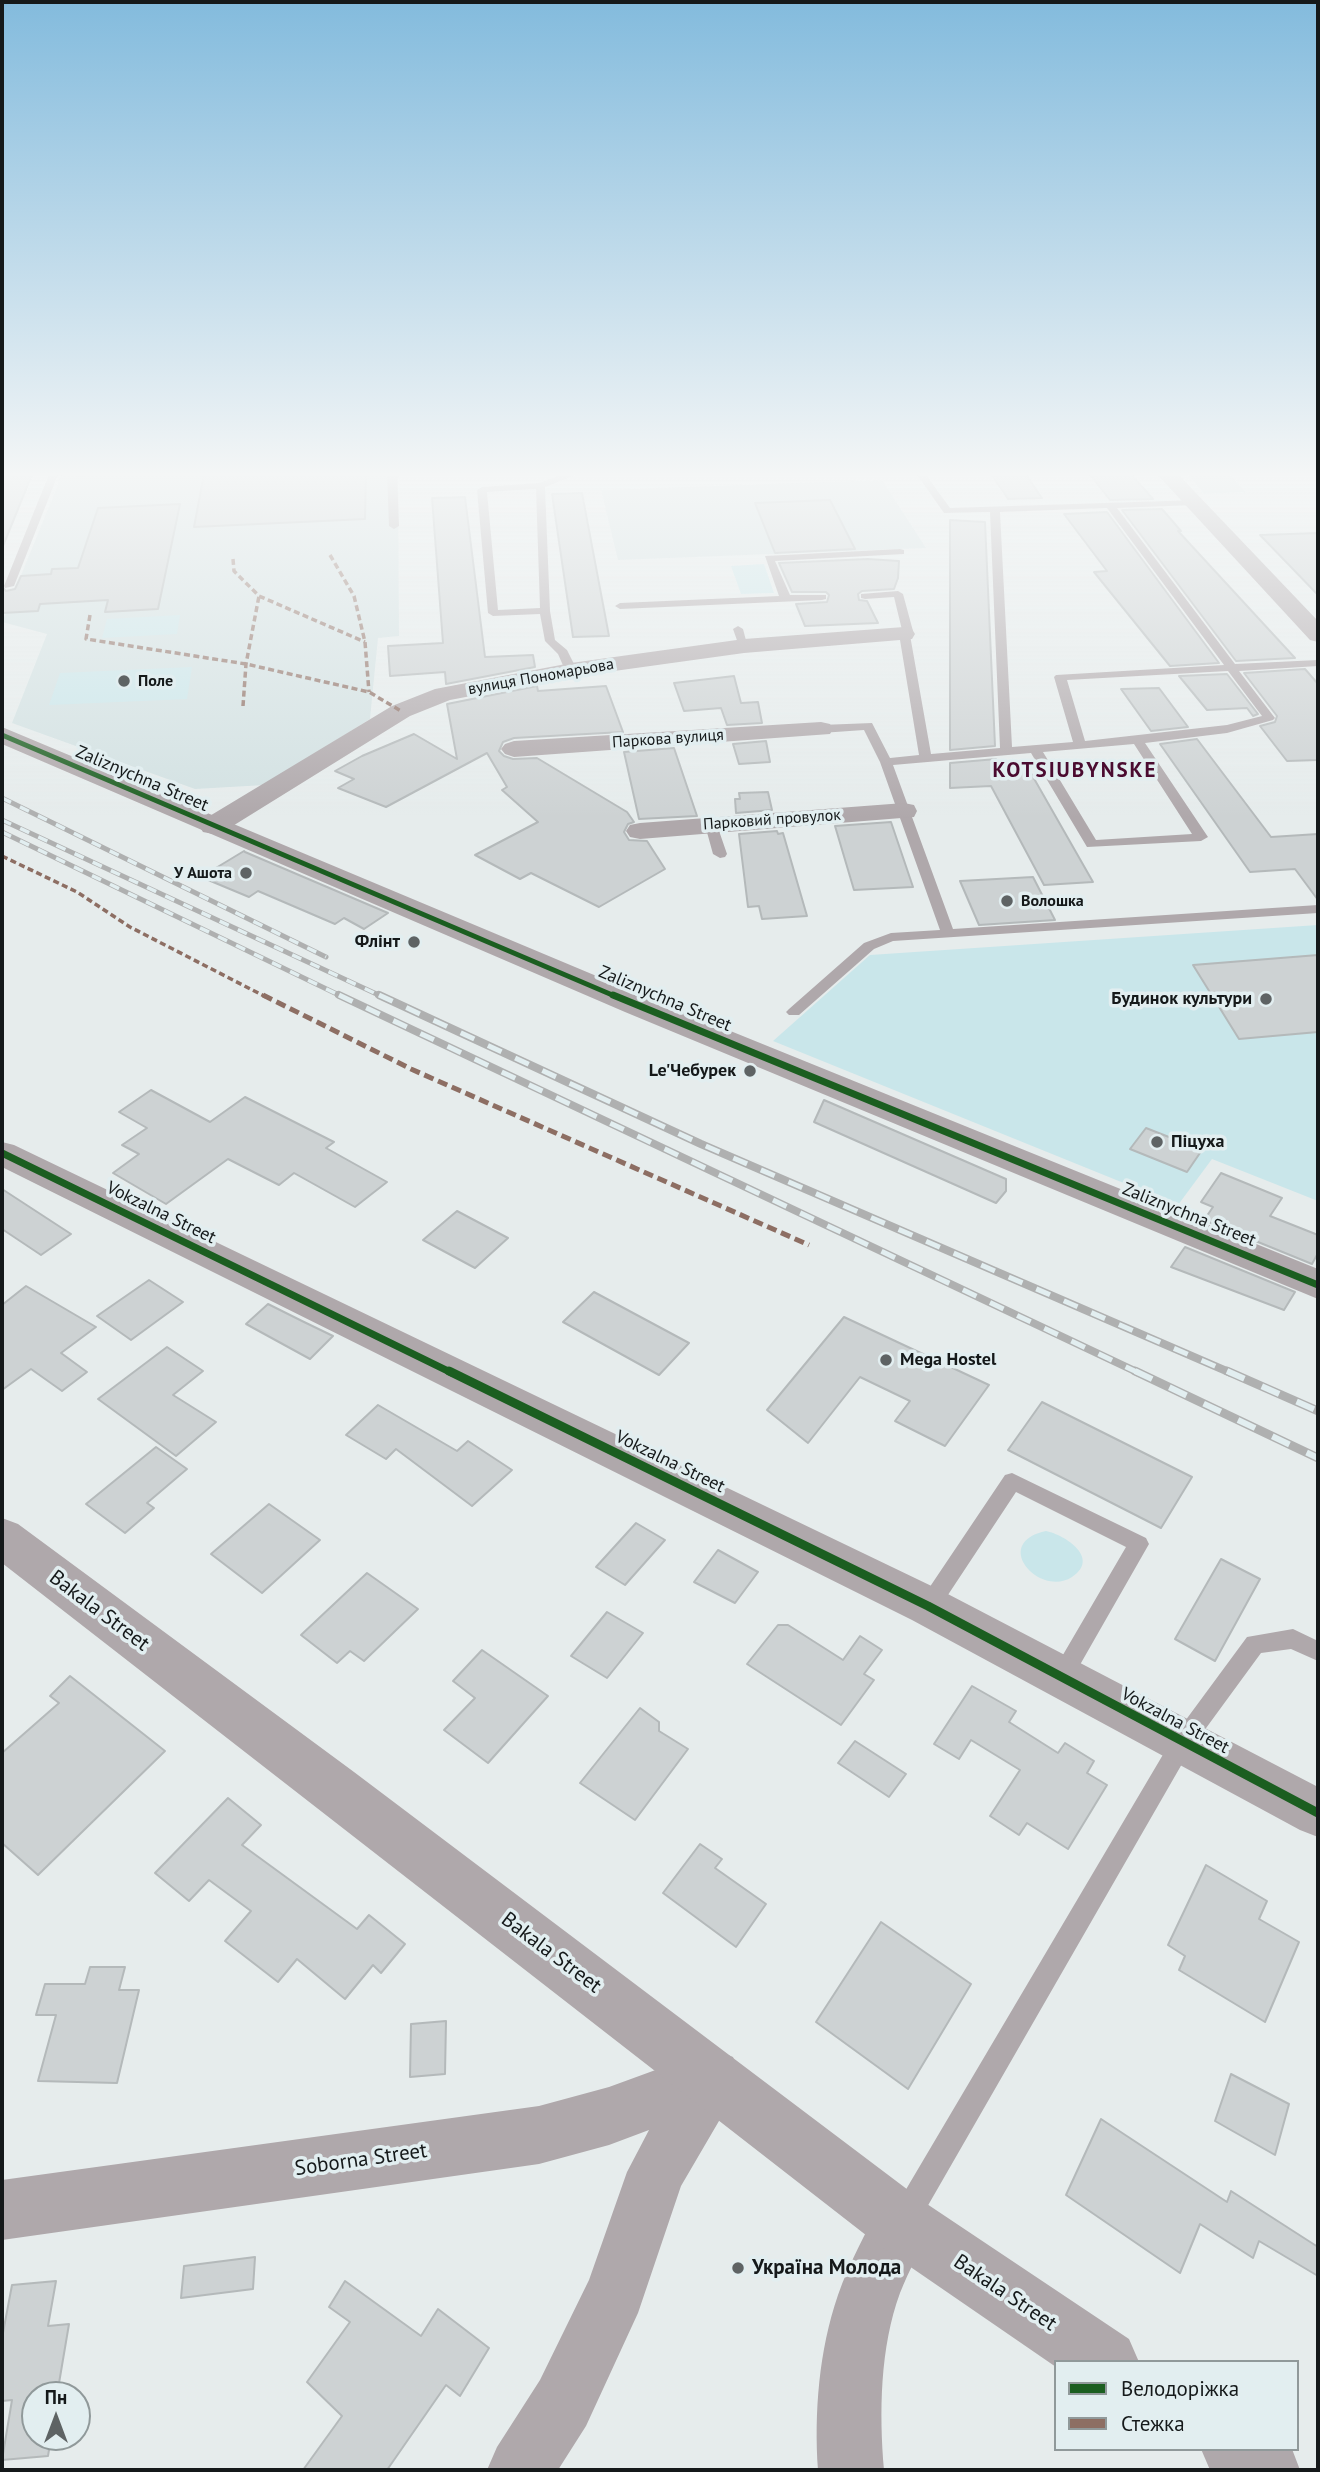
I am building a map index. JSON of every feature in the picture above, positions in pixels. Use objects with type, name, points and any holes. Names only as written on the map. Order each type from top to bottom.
[{"type":"street","points":[[1274,587],[1318,635]]},
{"type":"street","name":"вулиця Пономарьова","points":[[212,826],[401,710],[444,694],[741,638],[904,634]]},
{"type":"street","name":"Паркова вулиця","points":[[514,749],[821,729]]},
{"type":"street","name":"Zaliznychna Street","points":[[2,735],[662,1015],[1318,1285]]},
{"type":"street","name":"Парковий провулок","points":[[640,831],[904,811]]},
{"type":"street","name":"Vokzalna Street","points":[[2,1153],[928,1606],[1318,1814]]},
{"type":"street","name":"Bakala Street","points":[[2,1537],[713,2077],[902,2224],[1103,2360]]},
{"type":"street","points":[[520,2470],[563,2403],[616,2291],[656,2172],[713,2077]]},
{"type":"street","name":"Soborna Street","points":[[2,2210],[539,2135],[609,2116],[713,2077]]},
{"type":"street","points":[[851,2470],[849,2451],[854,2362],[869,2296],[902,2224]]},
{"type":"street","points":[[1238,2451],[1266,2470]]},
{"type":"lane","points":[[491,587],[493,613],[545,611]]},
{"type":"lane","points":[[544,587],[550,641],[563,652],[571,670]]},
{"type":"lane","points":[[781,587],[786,599]]},
{"type":"lane","points":[[999,587],[1006,751]]},
{"type":"lane","points":[[886,762],[1137,740],[1227,729],[1269,718],[1172,587]]},
{"type":"lane","points":[[865,596],[898,594],[908,631],[904,634],[926,758]]},
{"type":"lane","points":[[620,606],[727,604],[822,597]]},
{"type":"lane","points":[[1080,745],[1060,677],[1318,663]]},
{"type":"lane","points":[[821,729],[868,726],[886,762],[948,933]]},
{"type":"lane","points":[[1035,749],[1092,844],[1201,837],[1137,740]]},
{"type":"lane","points":[[711,825],[720,854]]},
{"type":"lane","points":[[794,1012],[869,946],[891,937],[1318,909]]},
{"type":"lane","points":[[928,1606],[1012,1481],[1139,1545],[1061,1677]]},
{"type":"lane","points":[[902,2224],[1182,1743],[1255,1644],[1293,1639],[1318,1651]]},
{"type":"shaded area","points":[[16,587],[399,587],[399,636],[378,638],[370,719],[265,785],[195,789],[12,723],[47,634],[2,622]]},
{"type":"shaded area","points":[[739,587],[772,587],[774,593],[741,594]]},
{"type":"shaded area","points":[[180,615],[177,634],[102,638],[107,619]]},
{"type":"shaded area","name":"Поле","points":[[192,667],[187,699],[49,705],[60,673]]},
{"type":"shaded area","points":[[1318,925],[1318,1201],[1212,1159],[1178,1205],[773,1041],[870,955]]},
{"type":"shaded area","points":[[1046,1531],[1070,1542],[1082,1555],[1080,1570],[1072,1577],[1059,1582],[1047,1580],[1035,1575],[1026,1566],[1021,1556],[1022,1546],[1030,1537]]},
{"type":"building","points":[[2,587],[6,591],[163,587],[158,609],[105,612],[108,600],[40,604],[38,611],[2,613]]},
{"type":"building","points":[[439,587],[476,587],[485,657],[533,655],[535,667],[446,684],[445,672],[390,676],[388,646],[443,643]]},
{"type":"building","points":[[566,587],[600,587],[609,636],[573,637]]},
{"type":"building","points":[[790,587],[895,587],[862,591],[858,594],[859,600],[867,601],[878,623],[805,626],[796,604],[827,602],[829,595],[826,592],[792,592]]},
{"type":"building","points":[[950,587],[988,587],[995,746],[950,750]]},
{"type":"building","points":[[1106,587],[1163,587],[1219,663],[1170,666]]},
{"type":"building","points":[[1180,587],[1230,587],[1295,658],[1236,661]]},
{"type":"building","points":[[1305,669],[1318,684],[1318,760],[1287,761],[1260,726],[1275,722],[1277,716],[1244,673]]},
{"type":"building","points":[[1227,674],[1258,714],[1253,716],[1247,708],[1207,710],[1179,676]]},
{"type":"building","points":[[734,676],[741,703],[758,702],[762,723],[727,725],[721,708],[684,711],[674,683]]},
{"type":"building","points":[[537,686],[538,691],[606,686],[623,732],[514,738],[503,742],[499,751],[513,759],[537,758],[627,812],[634,822],[628,824],[624,832],[629,840],[647,841],[665,869],[599,907],[531,873],[520,879],[475,855],[538,822],[502,790],[507,787],[487,753],[386,807],[338,788],[354,779],[335,771],[362,756],[414,734],[457,759],[447,704]]},
{"type":"building","points":[[1159,688],[1188,727],[1151,731],[1121,689]]},
{"type":"building","points":[[1197,739],[1271,837],[1318,834],[1318,900],[1295,869],[1250,872],[1160,744]]},
{"type":"building","points":[[766,741],[770,762],[739,764],[733,744]]},
{"type":"building","points":[[674,748],[697,816],[639,819],[624,752]]},
{"type":"building","points":[[996,759],[996,763],[1024,761],[1093,882],[1044,885],[991,786],[950,788],[950,763]]},
{"type":"building","points":[[768,792],[772,810],[736,813],[735,799],[740,799],[739,793]]},
{"type":"building","points":[[891,822],[913,887],[854,890],[835,826]]},
{"type":"building","points":[[777,831],[778,834],[783,833],[807,916],[762,919],[759,906],[748,907],[739,834]]},
{"type":"building","points":[[244,851],[388,913],[364,929],[344,918],[335,924],[258,891],[249,897],[201,877]]},
{"type":"building","name":"Волошка","points":[[1033,877],[1055,920],[979,925],[960,881]]},
{"type":"building","name":"Будинок культури","points":[[1318,955],[1318,1032],[1239,1039],[1193,965]]},
{"type":"building","points":[[151,1090],[210,1122],[245,1097],[334,1142],[326,1148],[387,1182],[355,1207],[294,1173],[279,1185],[228,1159],[166,1204],[113,1173],[139,1154],[122,1145],[147,1128],[119,1112]]},
{"type":"building","points":[[824,1100],[1006,1179],[1006,1191],[996,1203],[814,1122]]},
{"type":"building","points":[[1146,1128],[1202,1150],[1187,1172],[1130,1149]]},
{"type":"building","points":[[1221,1173],[1282,1198],[1270,1216],[1318,1235],[1318,1253],[1312,1264],[1204,1220],[1213,1207],[1201,1202]]},
{"type":"building","points":[[2,1189],[71,1234],[41,1255],[2,1229]]},
{"type":"building","points":[[457,1211],[508,1238],[475,1268],[423,1240]]},
{"type":"building","points":[[1185,1247],[1295,1292],[1284,1310],[1171,1267]]},
{"type":"building","points":[[149,1280],[183,1302],[131,1340],[97,1316]]},
{"type":"building","points":[[26,1286],[96,1327],[61,1353],[87,1372],[62,1391],[31,1369],[2,1390],[2,1305]]},
{"type":"building","points":[[594,1292],[689,1343],[659,1375],[563,1322]]},
{"type":"building","points":[[268,1304],[333,1336],[310,1359],[246,1324]]},
{"type":"building","points":[[844,1317],[989,1385],[945,1446],[895,1421],[910,1401],[860,1377],[808,1443],[767,1410]]},
{"type":"building","points":[[167,1347],[203,1371],[173,1395],[216,1422],[176,1456],[98,1399]]},
{"type":"building","points":[[1042,1402],[1192,1477],[1161,1528],[1008,1450]]},
{"type":"building","points":[[378,1405],[457,1451],[468,1441],[512,1470],[472,1506],[396,1449],[386,1459],[346,1435]]},
{"type":"building","points":[[156,1447],[187,1469],[147,1503],[154,1508],[125,1533],[86,1504]]},
{"type":"building","points":[[269,1504],[320,1540],[262,1593],[211,1554]]},
{"type":"building","points":[[636,1523],[665,1540],[625,1585],[596,1567]]},
{"type":"building","points":[[718,1550],[758,1572],[735,1603],[694,1582]]},
{"type":"building","points":[[1221,1559],[1260,1579],[1215,1661],[1175,1639]]},
{"type":"building","points":[[367,1573],[418,1609],[364,1661],[350,1651],[337,1663],[301,1635]]},
{"type":"building","points":[[607,1612],[643,1633],[607,1678],[571,1656]]},
{"type":"building","points":[[778,1625],[788,1625],[843,1660],[860,1636],[882,1650],[864,1674],[874,1680],[841,1725],[747,1664]]},
{"type":"building","points":[[482,1650],[548,1696],[488,1763],[444,1730],[475,1698],[453,1681]]},
{"type":"building","points":[[70,1676],[165,1751],[38,1875],[2,1843],[2,1753],[59,1703],[50,1696]]},
{"type":"building","points":[[972,1686],[1016,1711],[1009,1722],[1058,1753],[1065,1743],[1094,1761],[1087,1773],[1107,1785],[1068,1849],[1027,1823],[1019,1835],[990,1816],[1020,1770],[971,1740],[959,1759],[934,1744]]},
{"type":"building","points":[[640,1708],[659,1722],[659,1731],[688,1749],[635,1820],[580,1783]]},
{"type":"building","points":[[855,1741],[906,1774],[889,1797],[838,1763]]},
{"type":"building","points":[[228,1798],[261,1825],[242,1845],[357,1929],[369,1915],[405,1944],[381,1973],[373,1965],[345,1999],[297,1959],[278,1982],[225,1941],[251,1911],[209,1880],[189,1901],[155,1873]]},
{"type":"building","points":[[700,1844],[722,1859],[715,1868],[766,1904],[736,1947],[663,1893]]},
{"type":"building","points":[[1206,1865],[1267,1901],[1259,1919],[1299,1942],[1265,2022],[1179,1970],[1185,1956],[1168,1945]]},
{"type":"building","points":[[881,1922],[971,1984],[908,2089],[816,2022]]},
{"type":"building","points":[[90,1967],[125,1967],[119,1990],[139,1990],[117,2083],[38,2081],[56,2015],[36,2015],[45,1984],[85,1984]]},
{"type":"building","points":[[446,2021],[445,2074],[410,2077],[411,2024]]},
{"type":"building","points":[[1231,2074],[1289,2104],[1275,2155],[1215,2121]]},
{"type":"building","points":[[1101,2119],[1227,2202],[1231,2191],[1318,2247],[1318,2276],[1259,2241],[1253,2258],[1200,2224],[1180,2273],[1066,2195]]},
{"type":"building","points":[[255,2257],[253,2289],[181,2298],[184,2266]]},
{"type":"building","points":[[56,2281],[48,2326],[69,2324],[59,2381],[21,2381],[21,2451],[49,2451],[48,2456],[2,2460],[12,2400],[2,2401],[2,2338],[12,2285]]},
{"type":"building","points":[[345,2281],[421,2336],[438,2309],[489,2348],[460,2396],[446,2385],[387,2470],[303,2470],[342,2416],[307,2382],[350,2322],[329,2307]]},
{"type":"railway","points":[[2,798],[326,957]]},
{"type":"railway","points":[[2,820],[383,997]]},
{"type":"railway","points":[[2,832],[343,997]]},
{"type":"railway","points":[[339,995],[1139,1373]]},
{"type":"railway","points":[[379,995],[701,1144],[1231,1373]]},
{"type":"railway","points":[[1135,1371],[1318,1458]]},
{"type":"railway","points":[[1227,1371],[1318,1411]]},
{"type":"marked path","points":[[250,587],[259,596],[365,642]]},
{"type":"marked path","points":[[349,587],[354,596],[365,642],[369,692]]},
{"type":"marked path","points":[[243,706],[246,664],[259,596]]},
{"type":"marked path","points":[[90,615],[86,639],[246,664],[369,692],[401,711]]},
{"type":"marked path","points":[[2,856],[77,892],[130,927],[177,952],[411,1069],[809,1245]]},
{"type":"cycle path","points":[[2,735],[637,1005],[1318,1285]]},
{"type":"cycle path","points":[[2,1153],[928,1606],[1318,1813]]},
{"type":"place","name":"Поле","points":[[124,681]]},
{"type":"place","name":"У Ашота","points":[[246,873]]},
{"type":"place","name":"Волошка","points":[[1007,901]]},
{"type":"place","name":"Флінт","points":[[414,942]]},
{"type":"place","name":"Будинок культури","points":[[1266,999]]},
{"type":"place","name":"Le'Чебурек","points":[[750,1071]]},
{"type":"place","name":"Піцуха","points":[[1157,1142]]},
{"type":"place","name":"Mega Hostel","points":[[886,1360]]},
{"type":"place","name":"Україна Молода","points":[[738,2268]]},
{"type":"district","name":"KOTSIUBYNSKE","points":[[1075,771]]}]
